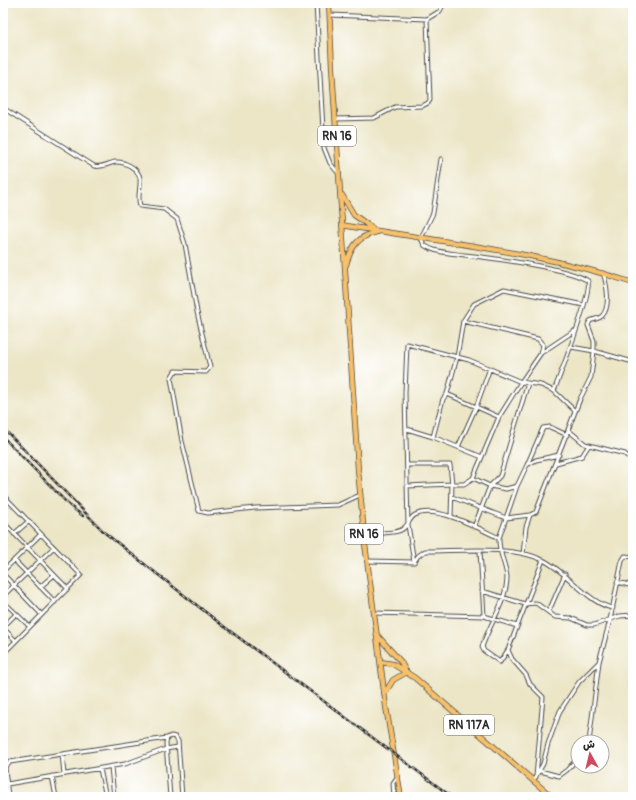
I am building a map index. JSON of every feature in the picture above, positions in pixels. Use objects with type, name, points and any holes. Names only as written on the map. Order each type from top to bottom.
[{"type":"main road","name":"RN 16","points":[[329,3],[342,225],[364,544],[381,662],[384,695],[402,797]]},
{"type":"main road","points":[[340,192],[354,215],[366,226],[379,232]]},
{"type":"main road","points":[[342,225],[545,259],[603,273],[633,283]]},
{"type":"main road","points":[[345,268],[349,254],[356,242],[366,235],[379,232]]},
{"type":"main road","points":[[377,635],[406,671],[393,680],[384,695]]},
{"type":"main road","name":"RN 117A","points":[[381,662],[389,663],[406,671],[535,779],[552,797]]},
{"type":"street","points":[[316,3],[323,142],[330,163],[339,174]]},
{"type":"street","points":[[330,15],[427,19],[440,11],[444,3]]},
{"type":"street","points":[[336,119],[374,118],[395,107],[422,106],[428,104],[430,100],[427,19]]},
{"type":"street","points":[[3,108],[94,166],[104,166],[115,162],[121,163],[135,170],[140,177],[140,206],[164,209],[177,219],[185,244],[198,317],[210,367],[206,372],[175,371],[171,378],[182,441],[199,511],[208,513],[255,508],[338,505],[360,495]]},
{"type":"street","points":[[441,158],[433,213],[421,238],[424,245],[437,250],[562,272],[585,280],[589,285],[584,305],[574,331],[571,347],[554,391]]},
{"type":"street","points":[[452,497],[480,510],[506,518],[530,515],[536,512],[567,435],[575,410],[590,377],[594,341],[588,326],[590,321],[599,318],[604,312],[608,290],[603,273]]},
{"type":"street","points":[[433,437],[443,399],[447,394],[463,321],[474,304],[504,289],[584,305]]},
{"type":"street","points":[[407,486],[464,484],[473,478],[499,417],[541,353],[543,345],[538,339],[463,321]]},
{"type":"street","points":[[541,353],[574,331]]},
{"type":"street","points":[[414,562],[408,525],[405,393],[407,344],[431,349],[456,358],[469,360],[521,382],[541,385],[554,391],[575,410]]},
{"type":"street","points":[[571,347],[594,351],[633,362]]},
{"type":"street","points":[[458,447],[476,407],[490,368]]},
{"type":"street","points":[[474,527],[490,486],[500,476],[528,383]]},
{"type":"street","points":[[447,394],[499,417]]},
{"type":"street","points":[[543,560],[508,650],[501,662],[483,650],[482,646],[494,619],[507,578],[506,569],[499,551],[499,538],[517,486],[543,428],[550,427],[567,435]]},
{"type":"street","points":[[407,429],[433,437],[482,458]]},
{"type":"street","points":[[568,430],[579,441],[625,454],[633,462]]},
{"type":"street","points":[[556,463],[582,456],[589,445]]},
{"type":"street","points":[[527,465],[536,460],[559,455]]},
{"type":"street","points":[[407,464],[450,465],[452,484],[451,517]]},
{"type":"street","points":[[473,478],[490,486],[506,489],[517,486]]},
{"type":"street","points":[[3,495],[82,575],[41,614],[3,654]]},
{"type":"street","points":[[364,544],[376,536],[395,533],[408,525],[412,516],[430,513],[451,517],[499,538]]},
{"type":"street","points":[[523,554],[526,527],[530,515]]},
{"type":"street","points":[[14,534],[29,521]]},
{"type":"street","points":[[3,522],[68,589]]},
{"type":"street","points":[[3,571],[41,534]]},
{"type":"street","points":[[3,596],[54,547]]},
{"type":"street","points":[[414,562],[418,556],[425,551],[499,551],[523,554],[543,560],[565,574],[602,605],[612,608]]},
{"type":"street","points":[[480,551],[484,616]]},
{"type":"street","points":[[590,734],[599,662],[610,620],[617,582],[623,559],[626,556],[633,557]]},
{"type":"street","points":[[14,560],[54,602]]},
{"type":"street","points":[[367,561],[414,562]]},
{"type":"street","points":[[3,574],[41,614]]},
{"type":"street","points":[[40,587],[54,574]]},
{"type":"street","points":[[549,612],[565,574]]},
{"type":"street","points":[[617,582],[633,586]]},
{"type":"street","points":[[482,591],[525,604],[536,603],[556,617],[571,618],[587,625],[594,625],[620,616],[633,615]]},
{"type":"street","points":[[3,601],[29,626]]},
{"type":"street","points":[[374,613],[484,616],[517,626]]},
{"type":"street","points":[[15,640],[3,627],[16,614]]},
{"type":"street","points":[[508,650],[512,659],[526,674],[530,684],[542,697],[535,779]]},
{"type":"street","points":[[535,779],[540,772],[560,712],[579,682],[599,662]]},
{"type":"street","points":[[8,797],[5,768],[7,763],[167,738],[171,736],[175,737],[178,747],[182,797]]},
{"type":"street","points":[[167,738],[166,748],[170,797]]},
{"type":"street","points":[[7,784],[125,764],[166,748],[178,747]]},
{"type":"street","points":[[62,754],[64,774]]},
{"type":"street","points":[[111,767],[114,797]]},
{"type":"street","points":[[540,772],[559,776],[570,767]]},
{"type":"street","points":[[100,769],[106,797]]},
{"type":"street","points":[[52,776],[56,797]]},
{"type":"street","points":[[394,797],[393,783],[398,776]]},
{"type":"street","points":[[236,797],[244,797]]},
{"type":"railway","points":[[3,428],[105,533],[222,625],[452,797]]},
{"type":"railway","points":[[3,437],[70,506],[83,516]]}]
